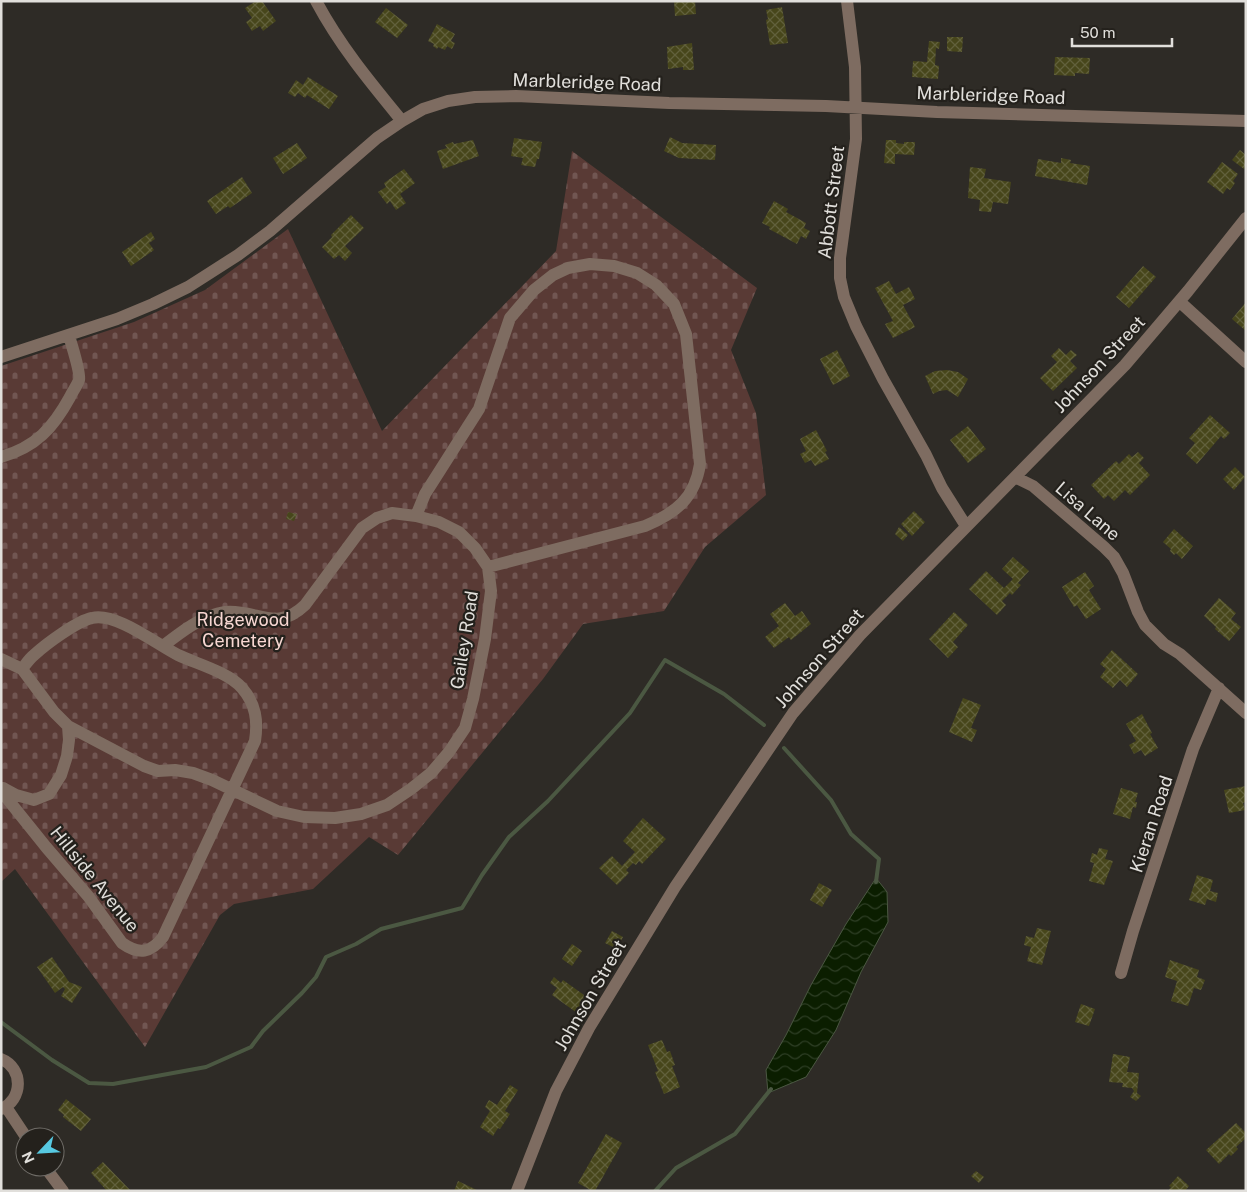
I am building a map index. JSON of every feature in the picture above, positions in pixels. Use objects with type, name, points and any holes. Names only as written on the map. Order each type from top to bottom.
[{"type":"street","points":[[316,1],[331,30],[402,121]]},
{"type":"street","name":"Abbott Street","points":[[847,1],[855,67],[856,139],[840,258],[840,278],[844,297],[856,326],[883,379],[926,455],[942,488],[966,526]]},
{"type":"street","name":"Marbleridge Road","points":[[1,357],[117,319],[188,287],[270,231],[377,138],[402,121],[423,110],[448,101],[476,97],[516,96],[669,103],[855,107],[937,112],[1246,121]]},
{"type":"street","name":"Johnson Street","points":[[516,1191],[556,1091],[589,1028],[675,887],[793,713],[860,635],[1125,365],[1180,302],[1246,218]]},
{"type":"street","points":[[416,516],[425,494],[479,409],[510,318],[534,290],[553,275],[568,268],[590,264],[614,266],[637,273],[656,285],[674,304],[686,334],[700,464],[698,480],[686,500],[663,518],[645,526],[488,567]]},
{"type":"street","points":[[1180,302],[1246,362]]},
{"type":"street","points":[[1,457],[29,446],[45,434],[62,412],[80,379],[69,335]]},
{"type":"street","name":"Lisa Lane","points":[[1015,477],[1033,486],[1114,557],[1123,573],[1138,612],[1146,625],[1164,644],[1180,654],[1246,713]]},
{"type":"street","name":"Gailey Road","points":[[22,669],[54,712],[68,726],[144,766],[158,771],[175,770],[193,773],[277,810],[304,817],[335,818],[361,814],[387,804],[411,789],[431,773],[449,752],[465,728],[485,639],[491,591],[488,567],[475,548],[459,532],[439,522],[416,516],[392,513],[377,518],[362,528],[297,613],[284,619],[266,618],[244,612],[223,613],[206,619],[182,632],[164,646]]},
{"type":"street","points":[[1,659],[22,669],[33,656],[80,622],[93,617],[108,618],[132,628],[177,654],[216,671],[240,686],[251,699],[258,724],[255,741],[233,790]]},
{"type":"street","name":"Kieran Road","points":[[1121,973],[1193,749],[1219,688]]},
{"type":"street","points":[[1,786],[16,795],[34,800],[49,794],[61,775],[67,756],[68,726]]},
{"type":"street","name":"Hillside Avenue","points":[[1,790],[88,896],[122,943],[130,948],[144,952],[156,946],[163,937],[233,790]]},
{"type":"street","points":[[1,1059],[12,1066],[16,1074],[18,1083],[17,1093],[13,1101],[4,1108],[18,1127]]},
{"type":"street","points":[[52,1177],[63,1191]]},
{"type":"green space","name":"Ridgewood Cemetery","points":[[572,151],[757,288],[731,350],[756,413],[766,495],[705,547],[664,611],[583,624],[543,679],[398,855],[369,837],[313,889],[234,904],[220,915],[145,1047],[15,869],[1,882],[1,366],[134,322],[205,290],[288,229],[382,431],[556,251]]},
{"type":"water","points":[[876,878],[887,892],[888,922],[861,972],[836,1030],[806,1077],[768,1093],[766,1070],[811,985],[846,924]]},
{"type":"building","points":[[256,1],[262,1],[276,21],[263,31],[260,26],[252,31],[246,22],[252,18],[245,8]]},
{"type":"building","points":[[674,1],[695,1],[696,14],[675,16]]},
{"type":"building","points":[[782,7],[788,43],[770,45],[766,10]]},
{"type":"building","points":[[386,8],[408,25],[397,38],[375,22]]},
{"type":"building","points":[[437,24],[455,34],[451,41],[455,43],[452,49],[447,46],[445,50],[438,47],[437,49],[433,46],[434,44],[428,41]]},
{"type":"building","points":[[947,37],[963,37],[962,52],[947,51]]},
{"type":"building","points":[[929,41],[940,42],[939,49],[936,48],[935,65],[939,66],[938,79],[912,77],[913,61],[927,62]]},
{"type":"building","points":[[692,43],[694,70],[683,70],[683,67],[668,69],[667,47]]},
{"type":"building","points":[[1055,57],[1090,58],[1089,74],[1075,73],[1075,76],[1054,75]]},
{"type":"building","points":[[308,77],[338,96],[329,109],[307,95],[305,98],[298,93],[295,97],[288,93],[296,80],[303,85]]},
{"type":"building","points":[[670,137],[682,143],[716,145],[715,160],[679,158],[664,151]]},
{"type":"building","points":[[514,138],[542,142],[539,159],[537,159],[535,167],[521,165],[523,158],[511,156]]},
{"type":"building","points":[[473,140],[479,156],[443,169],[437,151],[447,148],[445,145],[453,142],[454,144]]},
{"type":"building","points":[[886,140],[896,140],[896,143],[904,144],[904,142],[915,142],[914,155],[895,154],[895,164],[884,163]]},
{"type":"building","points":[[297,143],[307,158],[283,174],[273,158]]},
{"type":"building","points":[[1240,150],[1246,155],[1246,166],[1244,169],[1232,160]]},
{"type":"building","points":[[1061,158],[1071,160],[1070,163],[1090,166],[1087,185],[1035,176],[1038,159],[1061,163]]},
{"type":"building","points":[[1222,162],[1238,174],[1230,190],[1227,188],[1223,194],[1207,182]]},
{"type":"building","points":[[970,167],[986,169],[984,178],[1011,182],[1008,204],[993,202],[991,212],[979,211],[980,200],[968,198]]},
{"type":"building","points":[[404,169],[415,183],[400,194],[406,203],[396,210],[390,201],[387,204],[378,192],[386,187],[384,183]]},
{"type":"building","points":[[242,177],[252,193],[230,208],[228,206],[216,214],[207,201]]},
{"type":"building","points":[[774,201],[788,209],[786,212],[806,223],[804,228],[810,231],[806,239],[801,236],[797,244],[769,229],[770,227],[762,223]]},
{"type":"building","points":[[351,215],[364,228],[345,246],[352,253],[345,261],[339,255],[334,259],[322,247]]},
{"type":"building","points":[[151,232],[155,239],[149,243],[154,250],[131,266],[122,252]]},
{"type":"building","points":[[1143,266],[1156,277],[1129,308],[1116,297]]},
{"type":"building","points":[[889,281],[896,294],[909,287],[915,299],[903,305],[915,327],[893,338],[885,324],[893,321],[875,288]]},
{"type":"building","points":[[1246,302],[1246,331],[1232,319]]},
{"type":"building","points":[[1059,348],[1066,355],[1071,350],[1077,355],[1070,361],[1077,368],[1053,391],[1040,378],[1057,362],[1051,356]]},
{"type":"building","points":[[837,350],[850,376],[833,385],[820,359]]},
{"type":"building","points":[[947,370],[958,372],[968,379],[958,397],[947,390],[933,394],[925,376],[935,371]]},
{"type":"building","points":[[1210,415],[1230,433],[1224,439],[1221,436],[1197,464],[1186,454],[1195,443],[1189,438]]},
{"type":"building","points":[[968,426],[986,449],[968,463],[950,440]]},
{"type":"building","points":[[816,430],[829,459],[815,466],[811,460],[805,463],[800,454],[806,451],[800,439]]},
{"type":"building","points":[[1138,452],[1144,458],[1139,463],[1150,475],[1130,495],[1125,490],[1114,501],[1108,495],[1104,499],[1091,485],[1116,461],[1119,464],[1129,454],[1132,457]]},
{"type":"building","points":[[1235,467],[1245,477],[1234,490],[1223,479]]},
{"type":"building","points":[[914,511],[925,522],[912,536],[901,524]]},
{"type":"building","points":[[288,512],[297,514],[294,521],[286,519]]},
{"type":"building","points":[[899,527],[908,535],[903,541],[895,534]]},
{"type":"building","points":[[1174,529],[1193,546],[1182,559],[1176,553],[1174,555],[1170,551],[1171,549],[1163,542]]},
{"type":"building","points":[[1013,557],[1029,571],[1018,583],[1021,585],[1012,595],[1010,593],[1002,601],[1006,605],[997,615],[969,589],[986,571],[1004,588],[1013,579],[1002,569]]},
{"type":"building","points":[[1085,572],[1094,586],[1089,590],[1101,609],[1086,619],[1077,605],[1074,607],[1062,587]]},
{"type":"building","points":[[1219,598],[1236,613],[1231,619],[1241,627],[1229,641],[1204,616]]},
{"type":"building","points":[[785,603],[795,616],[802,611],[811,624],[791,640],[789,637],[774,648],[765,637],[779,626],[770,614]]},
{"type":"building","points":[[954,612],[968,625],[953,642],[958,647],[948,658],[929,639]]},
{"type":"building","points":[[1112,650],[1138,674],[1127,687],[1120,680],[1113,688],[1100,677],[1106,669],[1100,664]]},
{"type":"building","points":[[963,698],[981,705],[971,728],[977,730],[972,742],[949,732]]},
{"type":"building","points":[[1142,714],[1158,748],[1145,756],[1141,750],[1134,754],[1129,745],[1136,741],[1126,724]]},
{"type":"building","points":[[1246,786],[1246,802],[1243,803],[1245,810],[1229,813],[1224,790]]},
{"type":"building","points":[[1121,788],[1138,793],[1135,802],[1137,802],[1136,808],[1133,807],[1130,819],[1113,814]]},
{"type":"building","points":[[643,818],[666,839],[642,864],[639,861],[636,865],[633,863],[626,870],[629,873],[617,885],[599,868],[612,856],[622,866],[635,852],[623,841]]},
{"type":"building","points":[[1099,848],[1108,850],[1105,859],[1113,861],[1104,885],[1089,881],[1094,863],[1090,862],[1092,853],[1097,855]]},
{"type":"building","points":[[1197,875],[1213,880],[1210,891],[1218,893],[1216,902],[1207,899],[1205,905],[1189,900]]},
{"type":"building","points":[[819,883],[832,890],[822,907],[810,900]]},
{"type":"building","points":[[1037,928],[1051,931],[1042,965],[1027,961],[1031,947],[1024,945],[1026,936],[1034,938]]},
{"type":"building","points":[[612,931],[623,937],[617,949],[605,943]]},
{"type":"building","points":[[572,944],[582,951],[572,966],[562,959]]},
{"type":"building","points":[[52,957],[69,982],[82,987],[72,1003],[61,996],[65,989],[63,987],[55,993],[37,967]]},
{"type":"building","points":[[1170,960],[1199,970],[1197,977],[1205,980],[1201,990],[1194,988],[1188,1006],[1171,1001],[1177,981],[1165,977]]},
{"type":"building","points":[[554,977],[561,983],[563,980],[591,1000],[580,1015],[552,995],[557,988],[550,983]]},
{"type":"building","points":[[1081,1004],[1095,1009],[1089,1026],[1075,1022]]},
{"type":"building","points":[[662,1040],[667,1052],[670,1051],[675,1065],[672,1066],[680,1087],[664,1094],[655,1072],[658,1071],[648,1045]]},
{"type":"building","points":[[1113,1054],[1130,1057],[1127,1072],[1139,1073],[1137,1093],[1141,1096],[1136,1101],[1130,1097],[1134,1091],[1132,1088],[1122,1087],[1123,1083],[1109,1082]]},
{"type":"building","points":[[510,1085],[518,1090],[505,1111],[510,1114],[493,1136],[480,1127],[490,1111],[485,1107],[489,1100],[497,1105]]},
{"type":"building","points":[[66,1099],[91,1119],[81,1131],[63,1117],[64,1115],[58,1110]]},
{"type":"building","points":[[1236,1123],[1246,1133],[1246,1138],[1236,1147],[1238,1149],[1231,1156],[1229,1154],[1219,1164],[1206,1150]]},
{"type":"building","points":[[606,1134],[622,1143],[595,1191],[592,1191],[578,1183]]},
{"type":"building","points":[[103,1162],[131,1191],[107,1191],[91,1173]]},
{"type":"building","points":[[976,1171],[984,1177],[979,1183],[971,1176]]},
{"type":"building","points":[[1178,1176],[1189,1186],[1185,1191],[1168,1191],[1171,1187],[1169,1186]]},
{"type":"building","points":[[458,1181],[479,1191],[454,1191]]},
{"type":"waterway","points":[[1,1022],[52,1060],[89,1083],[113,1084],[206,1067],[251,1047],[263,1031],[316,977],[326,957],[356,944],[381,929],[462,908],[482,875],[509,837],[548,801],[630,713],[665,660],[724,694],[764,725]]},
{"type":"waterway","points":[[784,748],[831,800],[851,834],[879,859],[876,882]]},
{"type":"waterway","points":[[655,1191],[676,1168],[735,1134],[771,1089]]}]
